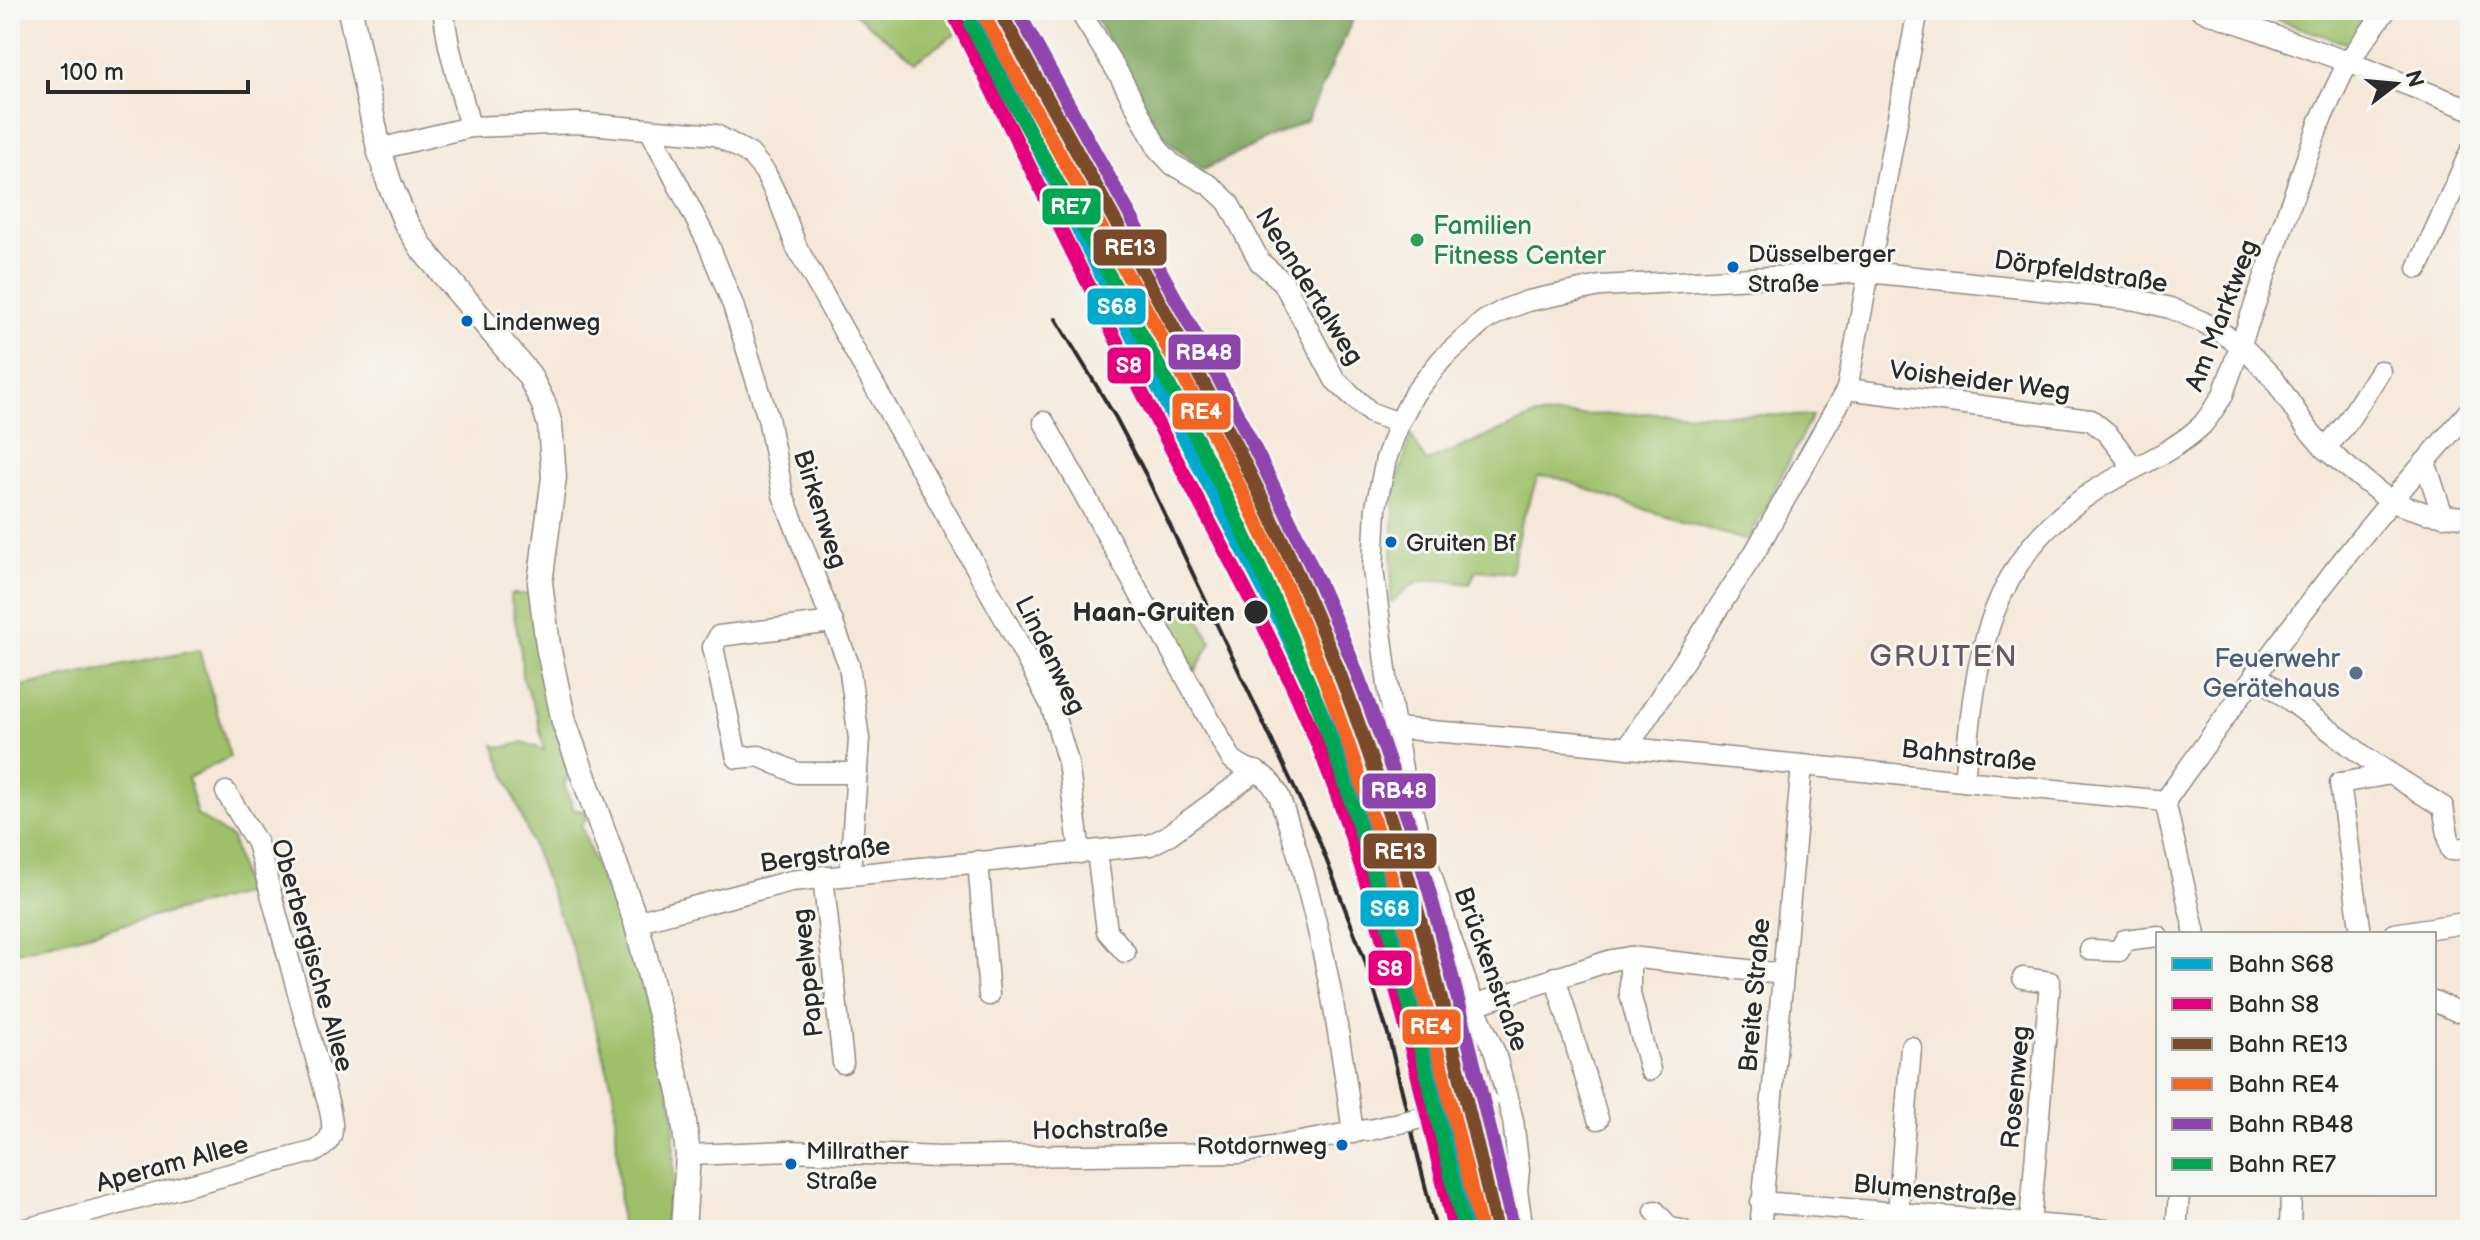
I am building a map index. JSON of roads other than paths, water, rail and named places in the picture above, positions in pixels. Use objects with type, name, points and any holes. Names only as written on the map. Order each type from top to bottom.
[{"type":"main road","points":[[350,10],[379,149],[397,204],[424,251],[516,357],[544,405],[550,425],[554,477],[540,583],[548,646],[564,722],[636,922],[681,1096],[688,1155],[683,1230]]},
{"type":"street","points":[[443,10],[470,127]]},
{"type":"street","name":"Neandertalweg","points":[[1079,10],[1120,76],[1158,149],[1173,165],[1211,186],[1228,202],[1260,262],[1283,282],[1335,380],[1371,413],[1399,423]]},
{"type":"street","points":[[1627,748],[1755,552],[1847,389],[1903,104],[1918,10]]},
{"type":"street","points":[[2204,10],[2470,109]]},
{"type":"street","name":"Am Marktweg","points":[[1964,781],[1974,683],[1984,638],[2006,586],[2047,529],[2074,504],[2173,449],[2203,425],[2222,397],[2320,121],[2348,62],[2386,10]]},
{"type":"street","name":"Lindenweg","points":[[379,149],[470,127],[577,123],[716,135],[750,154],[765,172],[796,246],[1051,705],[1068,762],[1088,852]]},
{"type":"street","name":"Birkenweg","points":[[650,130],[708,243],[733,305],[768,418],[783,495],[849,665],[859,739],[850,874]]},
{"type":"street","points":[[2418,268],[2470,152]]},
{"type":"street","name":"Dörpfeldstraße","points":[[1399,423],[1423,381],[1453,347],[1484,321],[1528,301],[1600,286],[1868,272],[2137,300],[2170,308],[2203,322],[2240,344],[2274,379],[2325,449],[2391,502]]},
{"type":"street","points":[[2325,449],[2346,424],[2380,371]]},
{"type":"street","name":"Voisheider Weg","points":[[1847,389],[2091,420],[2107,433],[2134,468]]},
{"type":"street","points":[[2190,932],[2165,801],[2255,674],[2391,502],[2470,410]]},
{"type":"street","points":[[1044,422],[1231,758],[1240,766],[1270,778],[1279,796],[1316,914],[1363,1131]]},
{"type":"street","name":"Brückenstraße","points":[[1399,423],[1386,459],[1376,507],[1373,569],[1394,728],[1417,828],[1474,1005],[1495,1053],[1498,1100],[1518,1150],[1517,1190],[1523,1230]]},
{"type":"street","points":[[2425,462],[2443,516]]},
{"type":"street","points":[[2391,502],[2443,516],[2470,518]]},
{"type":"street","points":[[833,622],[719,636],[713,647],[737,758],[759,756],[797,773],[857,773]]},
{"type":"street","points":[[2255,674],[2391,774],[2443,807],[2451,850],[2470,847]]},
{"type":"street","name":"Bahnstraße","points":[[1394,728],[2165,801]]},
{"type":"street","name":"Breite Straße","points":[[1760,1230],[1802,765]]},
{"type":"street","name":"Bergstraße","points":[[636,922],[791,881],[823,876],[1150,845],[1166,837],[1256,771]]},
{"type":"street","points":[[2361,932],[2340,783],[2391,774]]},
{"type":"street","name":"Oberbergische Allee","points":[[226,792],[257,843],[332,1119],[331,1138]]},
{"type":"street","points":[[1088,852],[1107,931],[1125,952]]},
{"type":"street","points":[[978,861],[989,995]]},
{"type":"street","name":"Pappelweg","points":[[823,876],[843,1063]]},
{"type":"street","points":[[2407,932],[2470,922]]},
{"type":"street","points":[[2090,950],[2119,951],[2125,940],[2156,936]]},
{"type":"street","points":[[1474,1005],[1555,977],[1630,957],[1783,974]]},
{"type":"street","points":[[1630,957],[1630,994],[1650,1070]]},
{"type":"street","points":[[1555,977],[1598,1119]]},
{"type":"street","name":"Rosenweg","points":[[2023,978],[2050,982],[2030,1224]]},
{"type":"street","points":[[2436,1002],[2456,1011]]},
{"type":"street","points":[[1898,1213],[1911,1047]]},
{"type":"street","name":"Hochstraße","points":[[688,1155],[790,1151],[939,1157],[1198,1154],[1264,1150],[1498,1100]]},
{"type":"street","name":"Aperam Allee","points":[[22,1230],[316,1151],[331,1138]]},
{"type":"street","points":[[2176,1230],[2179,1196]]},
{"type":"street","points":[[2290,1228],[2291,1196]]},
{"type":"street","name":"Blumenstraße","points":[[1761,1202],[2106,1230]]},
{"type":"street","points":[[1655,1211],[1670,1228],[1682,1230]]},
{"type":"railway","points":[[1056,319],[1116,418],[1147,477],[1318,838],[1364,958],[1388,1034],[1436,1230]]},
{"type":"railway","points":[[1146,399],[1286,660],[1334,769],[1380,911],[1413,1060]]},
{"type":"railway","points":[[1410,1051],[1453,1230]]},
{"type":"rail line","name":"S68","points":[[969,10],[1146,365],[1282,625],[1321,711],[1360,813],[1396,931],[1428,1050],[1470,1230]]},
{"type":"rail line","name":"RE13","points":[[999,10],[1213,401],[1327,642],[1355,713],[1403,859],[1443,1007],[1497,1230]]},
{"type":"rail line","name":"RB48","points":[[1017,10],[1228,396],[1306,554],[1341,634],[1395,779],[1418,852],[1459,1001],[1513,1226]]},
{"type":"rail line","name":"S8","points":[[955,17],[1305,714],[1344,815],[1381,932],[1454,1230]]},
{"type":"rail line","name":"RE4","points":[[985,18],[1200,409],[1241,489],[1314,652],[1365,794],[1408,938],[1481,1230]]},
{"type":"rail line","name":"RE7","points":[[971,25],[1185,415],[1263,574],[1298,656],[1350,796],[1372,868],[1464,1230]]},
{"type":"place","name":"Familien Fitness Center","points":[[1417,240]]},
{"type":"place","name":"Düsselberger Straße","points":[[1733,267]]},
{"type":"place","name":"Lindenweg","points":[[467,321]]},
{"type":"place","name":"Gruiten Bf","points":[[1391,542]]},
{"type":"place","name":"Haan-Gruiten","points":[[1256,612]]},
{"type":"place","name":"Feuerwehr Gerätehaus","points":[[2356,673]]},
{"type":"place","name":"Rotdornweg","points":[[1342,1145]]},
{"type":"place","name":"Millrather Straße","points":[[791,1164]]},
{"type":"district","name":"GRUITEN","points":[[1944,656]]}]
